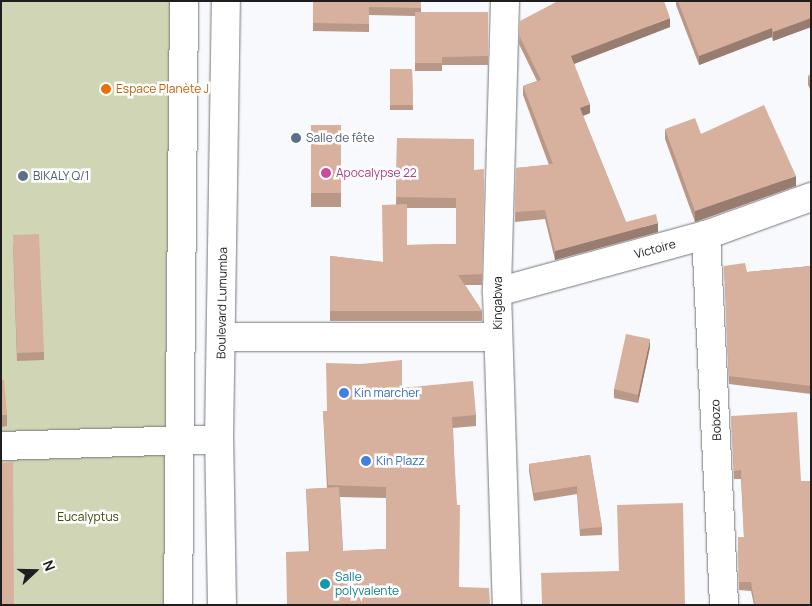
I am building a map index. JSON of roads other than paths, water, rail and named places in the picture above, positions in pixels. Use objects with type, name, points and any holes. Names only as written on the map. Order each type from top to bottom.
[{"type":"main road","points":[[178,605],[184,1]]},
{"type":"main road","name":"Boulevard Lumumba","points":[[222,605],[220,438],[226,1]]},
{"type":"main road","name":"Kingabwa","points":[[505,1],[497,292],[507,605]]},
{"type":"main road","name":"Victoire","points":[[497,292],[706,235],[811,197]]},
{"type":"main road","name":"Bobozo","points":[[706,235],[724,605]]},
{"type":"main road","points":[[221,337],[498,337]]},
{"type":"main road","points":[[1,446],[220,438]]},
{"type":"place","name":"Espace Planète J","points":[[106,89]]},
{"type":"place","name":"Salle de fête","points":[[296,138]]},
{"type":"place","name":"Apocalypse 22","points":[[326,173]]},
{"type":"place","name":"BIKALY Q/1","points":[[23,176]]},
{"type":"place","name":"Kin marcher","points":[[344,393]]},
{"type":"place","name":"Kin Plazz","points":[[366,461]]},
{"type":"place","name":"Salle polyvalente","points":[[325,584]]},
{"type":"park label","name":"Eucalyptus","points":[[88,517]]}]
